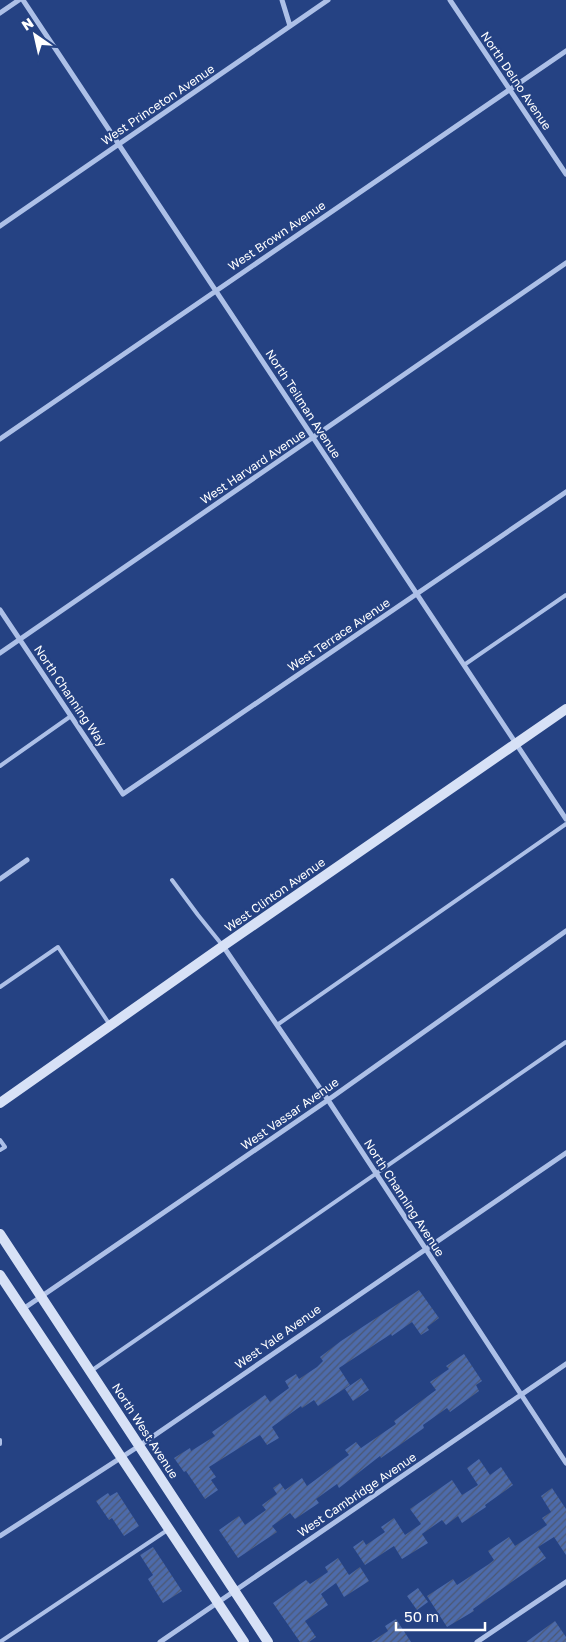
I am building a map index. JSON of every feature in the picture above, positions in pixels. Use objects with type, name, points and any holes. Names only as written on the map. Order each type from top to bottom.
[{"type":"main road","name":"West Clinton Avenue","points":[[0,1103],[223,946],[566,710]]},
{"type":"main road","name":"North West Avenue","points":[[0,1234],[268,1642]]},
{"type":"main road","points":[[0,1275],[244,1642]]},
{"type":"street","points":[[0,13],[19,0]]},
{"type":"street","name":"North Teilman Avenue","points":[[23,0],[566,819]]},
{"type":"street","points":[[282,0],[290,26]]},
{"type":"street","name":"West Princeton Avenue","points":[[0,226],[328,0]]},
{"type":"street","name":"North Delno Avenue","points":[[450,0],[566,174]]},
{"type":"street","name":"West Brown Avenue","points":[[0,439],[566,51]]},
{"type":"street","name":"West Harvard Avenue","points":[[0,653],[566,263]]},
{"type":"street","name":"West Terrace Avenue","points":[[123,794],[566,492]]},
{"type":"street","name":"North Channing Way","points":[[0,610],[123,794]]},
{"type":"street","points":[[0,879],[27,860]]},
{"type":"street","name":"West Vassar Avenue","points":[[23,1309],[328,1100],[566,931]]},
{"type":"street","name":"North Channing Avenue","points":[[223,946],[328,1100],[566,1463]]},
{"type":"street","name":"West Yale Avenue","points":[[0,1536],[139,1446],[566,1153]]},
{"type":"street","name":"West Cambridge Avenue","points":[[160,1642],[566,1364]]},
{"type":"street","points":[[477,1642],[566,1582]]},
{"type":"lane","points":[[464,665],[566,595]]},
{"type":"lane","points":[[0,766],[71,716]]},
{"type":"lane","points":[[277,1024],[566,824]]},
{"type":"lane","points":[[172,880],[223,946]]},
{"type":"lane","points":[[0,987],[58,947],[110,1025]]},
{"type":"lane","points":[[91,1371],[566,1042]]},
{"type":"lane","points":[[0,1140],[5,1147],[0,1150]]},
{"type":"lane","points":[[0,1642],[169,1529]]},
{"type":"building","points":[[419,1290],[439,1318],[427,1327],[429,1330],[421,1335],[412,1322],[339,1368],[350,1385],[318,1406],[314,1400],[302,1408],[301,1406],[272,1427],[279,1438],[267,1445],[260,1435],[209,1467],[216,1477],[211,1480],[218,1490],[205,1499],[186,1471],[184,1472],[174,1458],[190,1448],[191,1451],[215,1436],[212,1432],[265,1395],[270,1402],[289,1388],[285,1381],[296,1374],[299,1379],[317,1367],[323,1361],[320,1357],[341,1341]]},
{"type":"building","points":[[464,1354],[482,1381],[476,1385],[479,1391],[450,1412],[447,1408],[423,1425],[424,1428],[381,1458],[380,1456],[339,1488],[337,1484],[316,1499],[319,1503],[295,1519],[290,1513],[272,1526],[277,1532],[238,1558],[219,1530],[239,1516],[245,1525],[266,1510],[262,1505],[277,1494],[273,1488],[280,1483],[285,1490],[302,1478],[307,1486],[349,1455],[345,1450],[356,1442],[361,1448],[396,1424],[394,1421],[436,1390],[430,1382],[449,1369],[446,1366]]},
{"type":"building","points":[[361,1378],[369,1390],[353,1401],[345,1389]]},
{"type":"building","points":[[479,1459],[490,1475],[501,1467],[513,1485],[485,1505],[486,1507],[462,1523],[458,1516],[446,1525],[442,1520],[422,1534],[428,1543],[402,1559],[394,1546],[365,1565],[353,1547],[363,1540],[366,1545],[385,1532],[381,1527],[394,1518],[405,1535],[421,1524],[410,1509],[452,1480],[462,1495],[478,1485],[467,1468]]},
{"type":"building","points":[[552,1488],[566,1509],[566,1555],[554,1537],[538,1547],[546,1558],[473,1609],[474,1611],[447,1627],[427,1596],[453,1579],[457,1585],[489,1564],[494,1560],[488,1551],[509,1537],[515,1546],[547,1525],[542,1518],[551,1512],[541,1496]]},
{"type":"building","points":[[117,1492],[139,1526],[124,1536],[112,1518],[109,1520],[96,1501],[108,1493],[110,1496]]},
{"type":"building","points":[[153,1547],[182,1591],[163,1603],[148,1579],[153,1575],[140,1555]]},
{"type":"building","points":[[338,1558],[349,1575],[360,1567],[369,1581],[344,1597],[336,1583],[321,1594],[328,1605],[305,1621],[316,1637],[309,1642],[300,1642],[273,1603],[306,1580],[310,1584],[328,1572],[325,1567]]},
{"type":"building","points":[[418,1588],[428,1602],[417,1610],[407,1596]]},
{"type":"building","points":[[396,1619],[411,1642],[371,1642],[388,1631],[385,1626]]},
{"type":"building","points":[[555,1621],[566,1637],[566,1642],[526,1642]]}]
